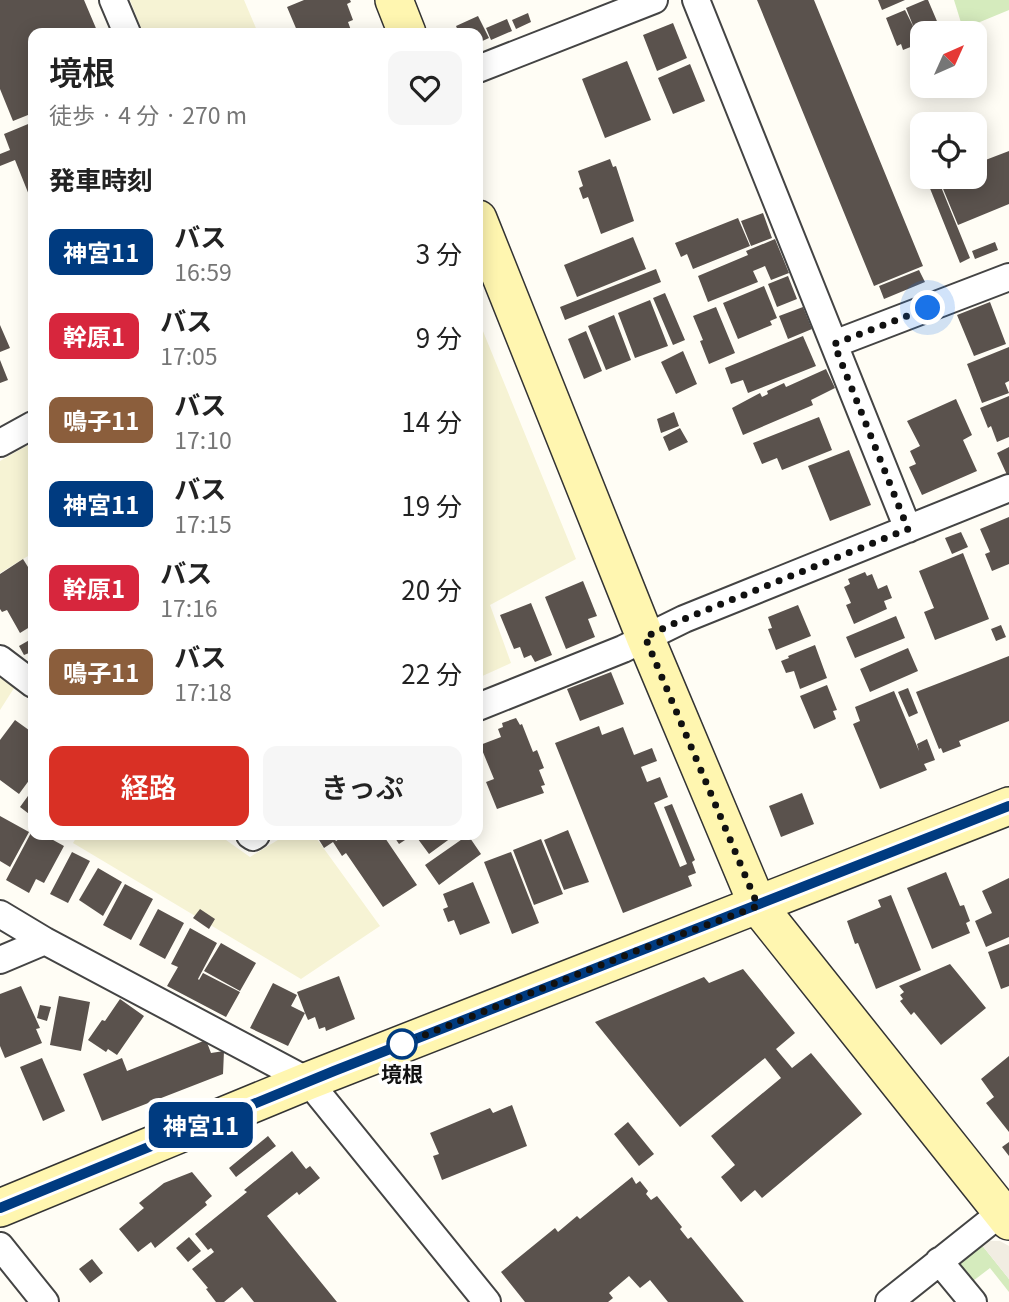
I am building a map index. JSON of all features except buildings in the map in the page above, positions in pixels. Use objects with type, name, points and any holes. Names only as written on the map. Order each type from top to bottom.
[{"type":"street","points":[[114,0],[125,28]]},
{"type":"street","points":[[394,0],[405,28]]},
{"type":"street","points":[[483,67],[653,0]]},
{"type":"street","points":[[696,0],[908,529]]},
{"type":"street","points":[[483,232],[645,637],[758,906],[1005,1217],[939,1261],[889,1302]]},
{"type":"street","points":[[834,344],[1007,283]]},
{"type":"street","points":[[0,443],[28,428]]},
{"type":"street","points":[[483,705],[623,649],[684,619],[1009,488]]},
{"type":"street","points":[[0,659],[28,680]]},
{"type":"street","points":[[0,1208],[308,1081],[639,950],[1008,809]]},
{"type":"street","points":[[0,914],[45,941],[308,1081],[488,1302]]},
{"type":"street","points":[[0,960],[45,941]]},
{"type":"street","points":[[0,1246],[45,1302]]},
{"type":"street","points":[[939,1261],[973,1302]]},
{"type":"shaded area","points":[[130,0],[244,0],[256,28],[141,28]]},
{"type":"shaded area","points":[[483,331],[576,559],[490,605],[511,663],[483,676]]},
{"type":"shaded area","points":[[28,445],[28,556],[0,573],[0,461]]},
{"type":"shaded area","points":[[0,673],[16,685],[0,710]]},
{"type":"shaded area","points":[[75,840],[226,840],[250,857],[278,840],[318,840],[380,926],[301,979],[73,843]]},
{"type":"shaded area","points":[[1000,1241],[1009,1246],[1009,1279],[981,1244]]},
{"type":"green space","points":[[954,0],[1009,0],[1009,10],[982,21],[961,21]]},
{"type":"green space","points":[[981,1244],[1009,1279],[1009,1292],[990,1268],[973,1281],[962,1281],[951,1267]]},
{"type":"bus line","name":"神宮11","points":[[0,1208],[334,1071],[1009,806]]},
{"type":"place","name":"境根","points":[[402,1044]]},
{"type":"route","points":[[402,1044],[758,906],[645,637],[908,529],[834,344],[928,308]]}]
